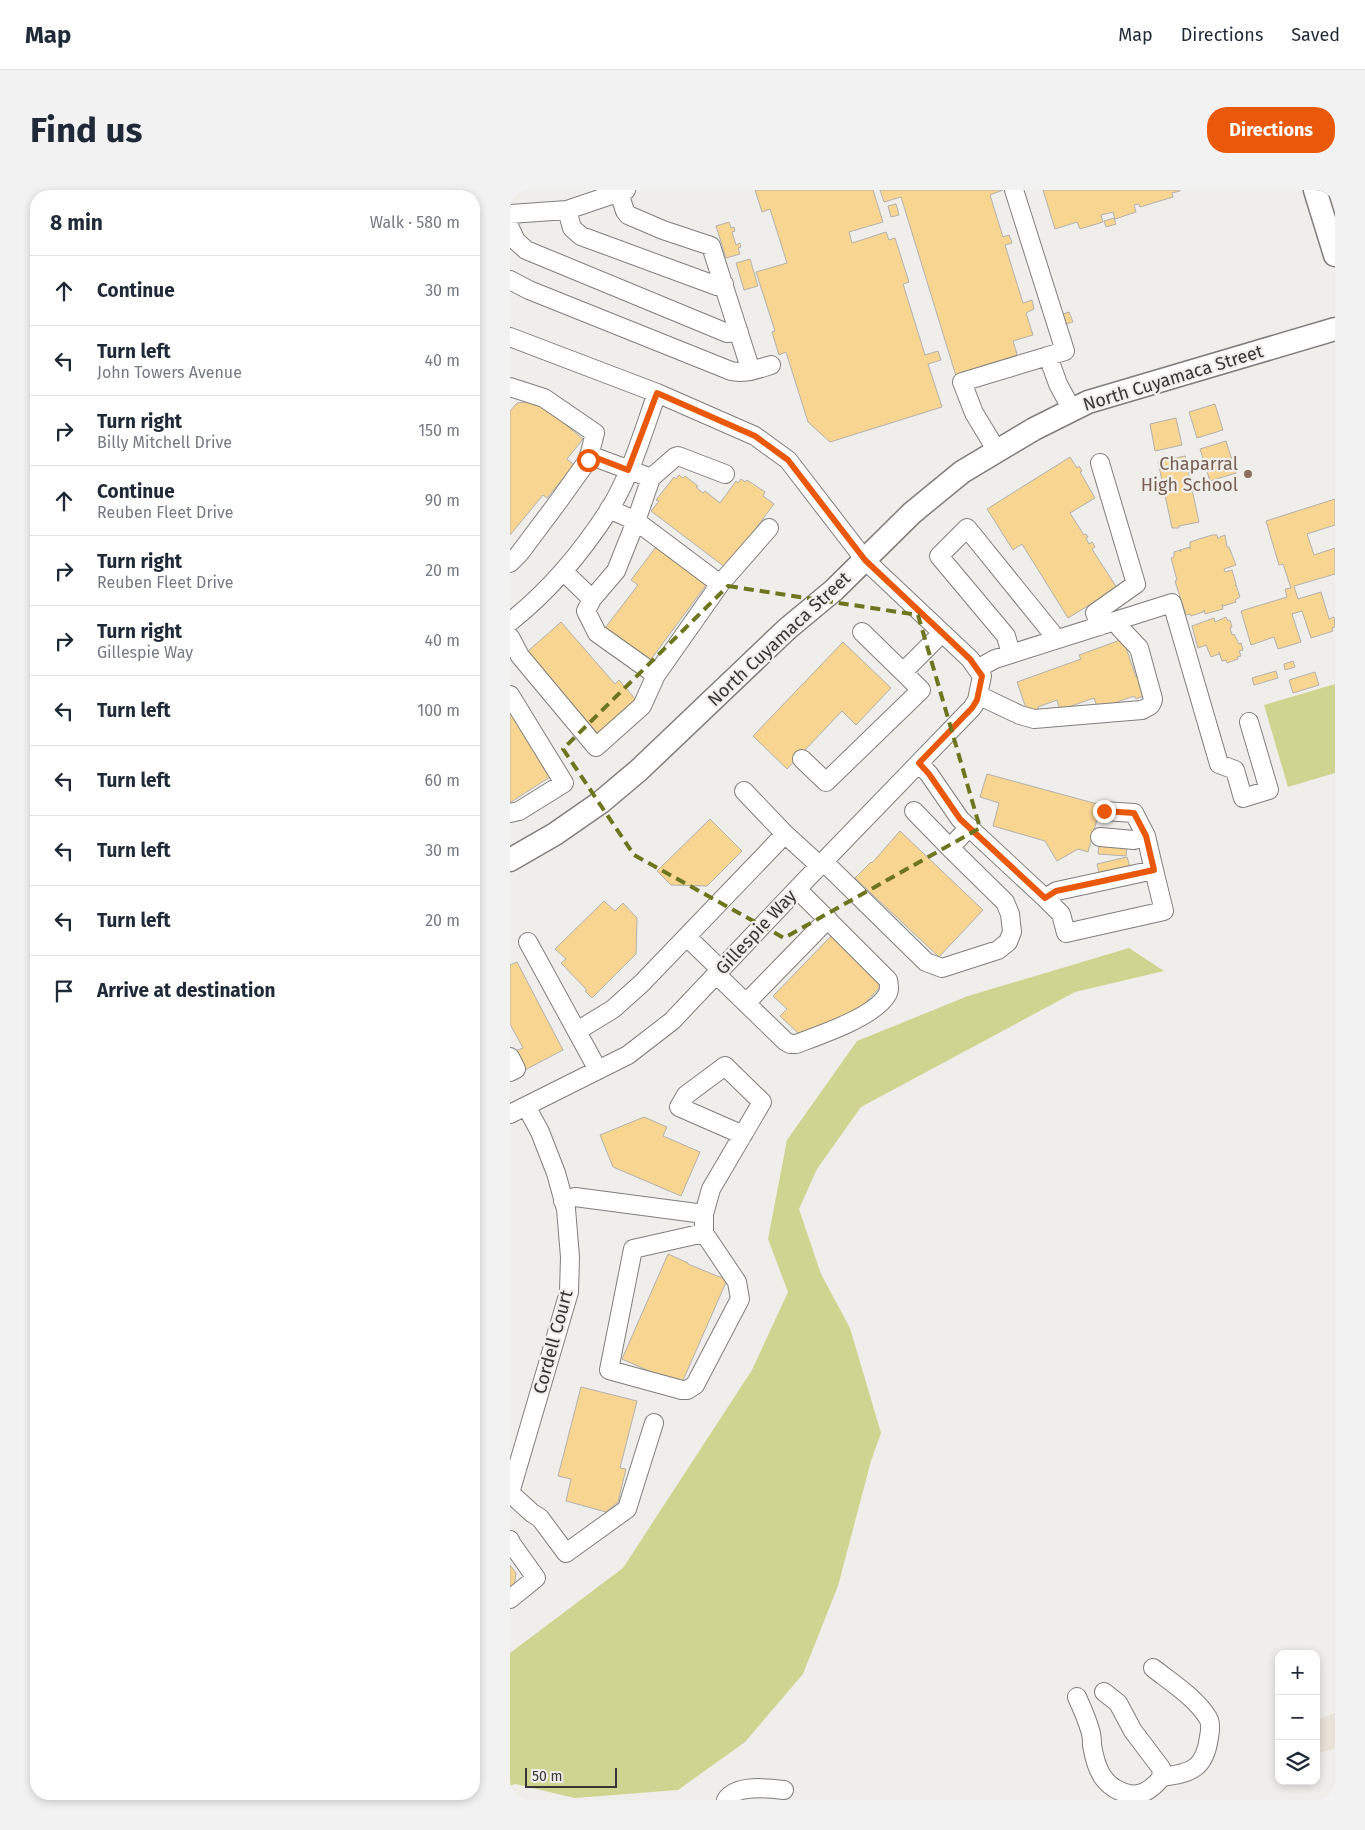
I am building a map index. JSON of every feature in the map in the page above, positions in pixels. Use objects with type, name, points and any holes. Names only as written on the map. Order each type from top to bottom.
[{"type":"main road","points":[[1315,190],[1333,243]]},
{"type":"main road","name":"North Cuyamaca Street","points":[[510,860],[554,834],[601,802],[640,770],[787,629],[834,590],[912,513],[962,472],[1034,429],[1088,402],[1335,329]]},
{"type":"street","points":[[997,451],[974,413],[962,382],[1065,351],[1014,190]]},
{"type":"street","points":[[510,214],[567,210],[623,191],[625,211],[628,215],[662,230],[712,246],[751,371]]},
{"type":"street","points":[[567,210],[572,228],[581,236],[717,286],[724,284]]},
{"type":"street","points":[[510,228],[516,242],[526,250],[727,333],[739,332]]},
{"type":"street","points":[[510,280],[529,290],[731,371],[739,373],[771,365]]},
{"type":"street","points":[[510,337],[657,393],[755,436],[788,460],[865,560],[970,659],[982,676],[975,702],[1034,719],[1142,710],[1151,706],[1153,699],[1139,648],[1120,628],[1118,620]]},
{"type":"street","points":[[1048,356],[1058,384],[1072,410]]},
{"type":"street","points":[[510,387],[544,398],[595,433],[588,460],[519,554],[510,562]]},
{"type":"street","points":[[657,393],[628,470],[609,509],[563,571],[510,625],[520,656],[596,746],[642,706],[656,675],[720,584],[769,528]]},
{"type":"street","points":[[589,455],[651,478]]},
{"type":"street","points":[[656,675],[597,634],[586,611],[592,599],[616,571],[651,478],[678,456],[725,474]]},
{"type":"street","points":[[1100,463],[1136,584],[1095,613],[1100,626]]},
{"type":"street","points":[[609,509],[636,521],[720,584]]},
{"type":"street","points":[[1011,654],[1006,636],[939,556],[967,528],[1052,633],[1054,640]]},
{"type":"street","points":[[563,571],[592,599]]},
{"type":"street","points":[[977,669],[995,659],[1172,603],[1219,764],[1235,770],[1243,798],[1269,790],[1250,722]]},
{"type":"street","points":[[802,759],[826,782],[921,690],[862,632]]},
{"type":"street","points":[[903,672],[942,633]]},
{"type":"street","points":[[510,694],[564,783],[519,811],[510,813]]},
{"type":"street","name":"Gillespie Way","points":[[510,1114],[628,1055],[672,1021],[975,702]]},
{"type":"street","points":[[919,763],[929,774],[960,819],[1061,914],[1066,933],[1164,911],[1146,836],[1134,813],[1104,811]]},
{"type":"street","points":[[744,791],[785,834],[821,863],[926,962],[942,968],[998,950],[1008,942],[1012,932],[1010,914],[1005,902],[914,811]]},
{"type":"street","points":[[950,848],[969,827]]},
{"type":"street","points":[[577,1031],[613,1009],[626,998],[785,834]]},
{"type":"street","points":[[1100,838],[1134,840],[1146,836]]},
{"type":"street","points":[[1045,898],[1056,891],[1154,870]]},
{"type":"street","points":[[687,937],[746,1003],[790,1044],[796,1044],[850,1023],[866,1014],[884,999],[889,990],[888,980],[797,888]]},
{"type":"street","points":[[746,1003],[828,920]]},
{"type":"street","points":[[528,942],[598,1070]]},
{"type":"street","points":[[510,1058],[516,1069],[510,1072]]},
{"type":"street","points":[[704,1233],[633,1249],[609,1370],[676,1389],[687,1390],[695,1385],[740,1299],[737,1282],[704,1233],[704,1214],[711,1189],[743,1135],[762,1102],[725,1066],[686,1095],[679,1107],[743,1135]]},
{"type":"street","name":"Cordell Court","points":[[510,1493],[515,1459],[569,1292],[570,1257],[564,1201],[556,1173],[540,1132],[526,1106]]},
{"type":"street","points":[[564,1201],[575,1197],[704,1214]]},
{"type":"street","points":[[510,1493],[540,1518],[566,1553],[627,1509],[654,1423]]},
{"type":"street","points":[[510,1540],[536,1578],[510,1598]]},
{"type":"street","points":[[1078,1697],[1091,1732],[1097,1768],[1102,1777],[1117,1791],[1134,1794],[1153,1788],[1162,1777],[1182,1774],[1200,1763],[1207,1752],[1210,1733],[1209,1719],[1186,1694],[1153,1668]]},
{"type":"street","points":[[1104,1692],[1118,1703],[1133,1731],[1161,1768],[1162,1777]]},
{"type":"street","points":[[726,1800],[728,1797],[746,1789],[766,1788],[784,1790]]},
{"type":"highlighted area","points":[[728,586],[918,615],[980,828],[784,938],[634,855],[563,749]]},
{"type":"shaded area","points":[[1335,1713],[1335,1749],[1320,1753],[1320,1740],[1320,1719]]},
{"type":"green space","points":[[1335,684],[1335,773],[1288,787],[1264,705]]},
{"type":"green space","points":[[1129,948],[1164,971],[1075,992],[861,1107],[817,1169],[799,1209],[821,1274],[850,1328],[881,1433],[871,1461],[838,1586],[803,1674],[745,1742],[678,1790],[575,1798],[515,1784],[510,1786],[510,1653],[623,1568],[752,1370],[788,1292],[768,1239],[787,1140],[857,1041],[968,996]]},
{"type":"building","points":[[755,190],[873,190],[883,222],[849,232],[852,243],[886,232],[889,240],[895,238],[909,282],[903,284],[925,355],[938,351],[941,360],[928,364],[942,407],[830,442],[808,422],[786,352],[779,355],[772,332],[775,331],[756,272],[787,263],[770,209],[762,212]]},
{"type":"building","points":[[880,190],[1003,190],[990,195],[1003,237],[1009,235],[1012,243],[1005,245],[1023,303],[1032,300],[1034,309],[1026,313],[1033,335],[1013,341],[1017,354],[1013,364],[956,376],[901,197],[884,202]]},
{"type":"building","points":[[1043,190],[1180,191],[1172,193],[1173,197],[1140,207],[1139,204],[1134,205],[1136,212],[1115,219],[1113,212],[1101,215],[1103,222],[1080,229],[1077,222],[1055,229]]},
{"type":"building","points":[[896,204],[899,215],[891,217],[888,206]]},
{"type":"building","points":[[1114,218],[1116,224],[1106,227],[1104,221]]},
{"type":"building","points":[[729,222],[731,228],[734,227],[735,231],[732,232],[736,245],[740,243],[741,247],[738,248],[740,254],[726,258],[716,226]]},
{"type":"building","points":[[750,259],[758,286],[744,290],[736,263]]},
{"type":"building","points":[[1069,312],[1073,322],[1066,324],[1063,314]]},
{"type":"building","points":[[537,401],[583,439],[567,459],[574,465],[547,498],[543,495],[510,535],[510,411],[517,403]]},
{"type":"building","points":[[1215,404],[1223,430],[1197,438],[1189,412]]},
{"type":"building","points":[[1176,418],[1182,445],[1155,451],[1150,424]]},
{"type":"building","points":[[1226,441],[1236,473],[1210,481],[1200,449]]},
{"type":"building","points":[[1185,456],[1199,522],[1179,526],[1179,528],[1172,528],[1158,462]]},
{"type":"building","points":[[1070,457],[1077,468],[1079,466],[1082,471],[1080,472],[1095,498],[1070,513],[1084,535],[1086,534],[1088,537],[1086,538],[1089,544],[1092,542],[1095,547],[1092,549],[1117,588],[1068,618],[1022,544],[1013,550],[987,509]]},
{"type":"building","points":[[679,475],[683,478],[685,476],[698,486],[696,487],[703,493],[705,491],[720,503],[736,481],[738,483],[741,479],[745,482],[747,480],[765,492],[763,496],[774,504],[726,568],[651,511],[659,501],[656,500],[674,477],[676,479]]},
{"type":"building","points":[[1335,499],[1335,525],[1307,534],[1314,555],[1335,548],[1335,574],[1294,586],[1298,599],[1321,592],[1329,619],[1334,617],[1335,627],[1332,628],[1333,631],[1311,638],[1302,611],[1292,614],[1301,642],[1278,649],[1274,637],[1251,645],[1241,611],[1287,597],[1285,589],[1291,588],[1283,564],[1279,565],[1266,521]]},
{"type":"building","points":[[1212,535],[1217,535],[1218,539],[1225,535],[1227,547],[1229,547],[1236,565],[1224,569],[1225,572],[1232,570],[1235,586],[1240,597],[1235,600],[1236,602],[1223,606],[1222,604],[1223,609],[1205,614],[1204,610],[1191,616],[1190,614],[1186,615],[1175,581],[1177,580],[1171,558],[1174,557],[1174,552],[1190,547],[1190,542]]},
{"type":"building","points":[[656,547],[706,585],[649,662],[605,628],[638,585],[631,580]]},
{"type":"building","points":[[1226,617],[1228,621],[1230,620],[1232,635],[1234,634],[1239,644],[1241,643],[1243,650],[1239,651],[1241,656],[1237,657],[1238,659],[1227,663],[1226,660],[1222,661],[1219,652],[1219,654],[1211,657],[1206,645],[1198,648],[1192,626],[1214,618],[1215,622]]},
{"type":"building","points":[[561,622],[615,684],[619,680],[637,701],[599,735],[527,652]]},
{"type":"building","points":[[1123,639],[1136,677],[1140,676],[1142,682],[1139,684],[1143,696],[1136,699],[1134,696],[1098,709],[1094,698],[1060,710],[1057,700],[1038,707],[1039,710],[1027,711],[1017,682],[1081,659],[1079,655]]},
{"type":"building","points":[[843,642],[891,688],[856,725],[842,711],[787,769],[753,736]]},
{"type":"building","points":[[1293,661],[1295,667],[1285,670],[1284,664]]},
{"type":"building","points":[[1276,671],[1278,678],[1254,685],[1252,678]]},
{"type":"building","points":[[1315,672],[1319,685],[1293,693],[1289,680]]},
{"type":"building","points":[[510,708],[553,775],[511,802],[510,801]]},
{"type":"building","points":[[987,774],[1101,805],[1088,852],[1078,849],[1057,861],[1045,841],[993,826],[999,803],[980,797]]},
{"type":"building","points":[[710,819],[742,851],[707,886],[671,885],[657,871]]},
{"type":"building","points":[[900,831],[983,910],[939,957],[855,878],[872,863]]},
{"type":"building","points":[[1099,844],[1127,846],[1126,856],[1098,854]]},
{"type":"building","points":[[1127,857],[1130,867],[1099,873],[1097,864]]},
{"type":"building","points":[[604,901],[615,911],[623,903],[637,918],[636,954],[592,998],[585,991],[587,990],[561,963],[566,959],[555,949]]},
{"type":"building","points":[[835,932],[878,973],[880,987],[867,1001],[870,1003],[855,1014],[800,1035],[780,1016],[787,1009],[773,996]]},
{"type":"building","points":[[517,962],[563,1050],[523,1071],[515,1051],[523,1048],[510,1024],[510,965]]},
{"type":"building","points":[[644,1117],[667,1127],[663,1136],[700,1152],[681,1196],[613,1167],[600,1135]]},
{"type":"building","points":[[668,1254],[727,1280],[681,1385],[622,1359]]},
{"type":"building","points":[[581,1387],[637,1401],[620,1468],[626,1469],[618,1502],[606,1512],[566,1501],[571,1479],[558,1476]]},
{"type":"building","points":[[510,1565],[516,1573],[514,1587],[510,1590]]},
{"type":"place","name":"Chaparral High School","points":[[1248,474]]},
{"type":"route","points":[[588,460],[589,455],[628,470],[657,393],[755,436],[788,460],[865,560],[970,659],[982,676],[977,700],[972,708],[919,763],[929,774],[960,819],[1045,898],[1056,891],[1154,870],[1146,836],[1134,813],[1104,811]]}]
